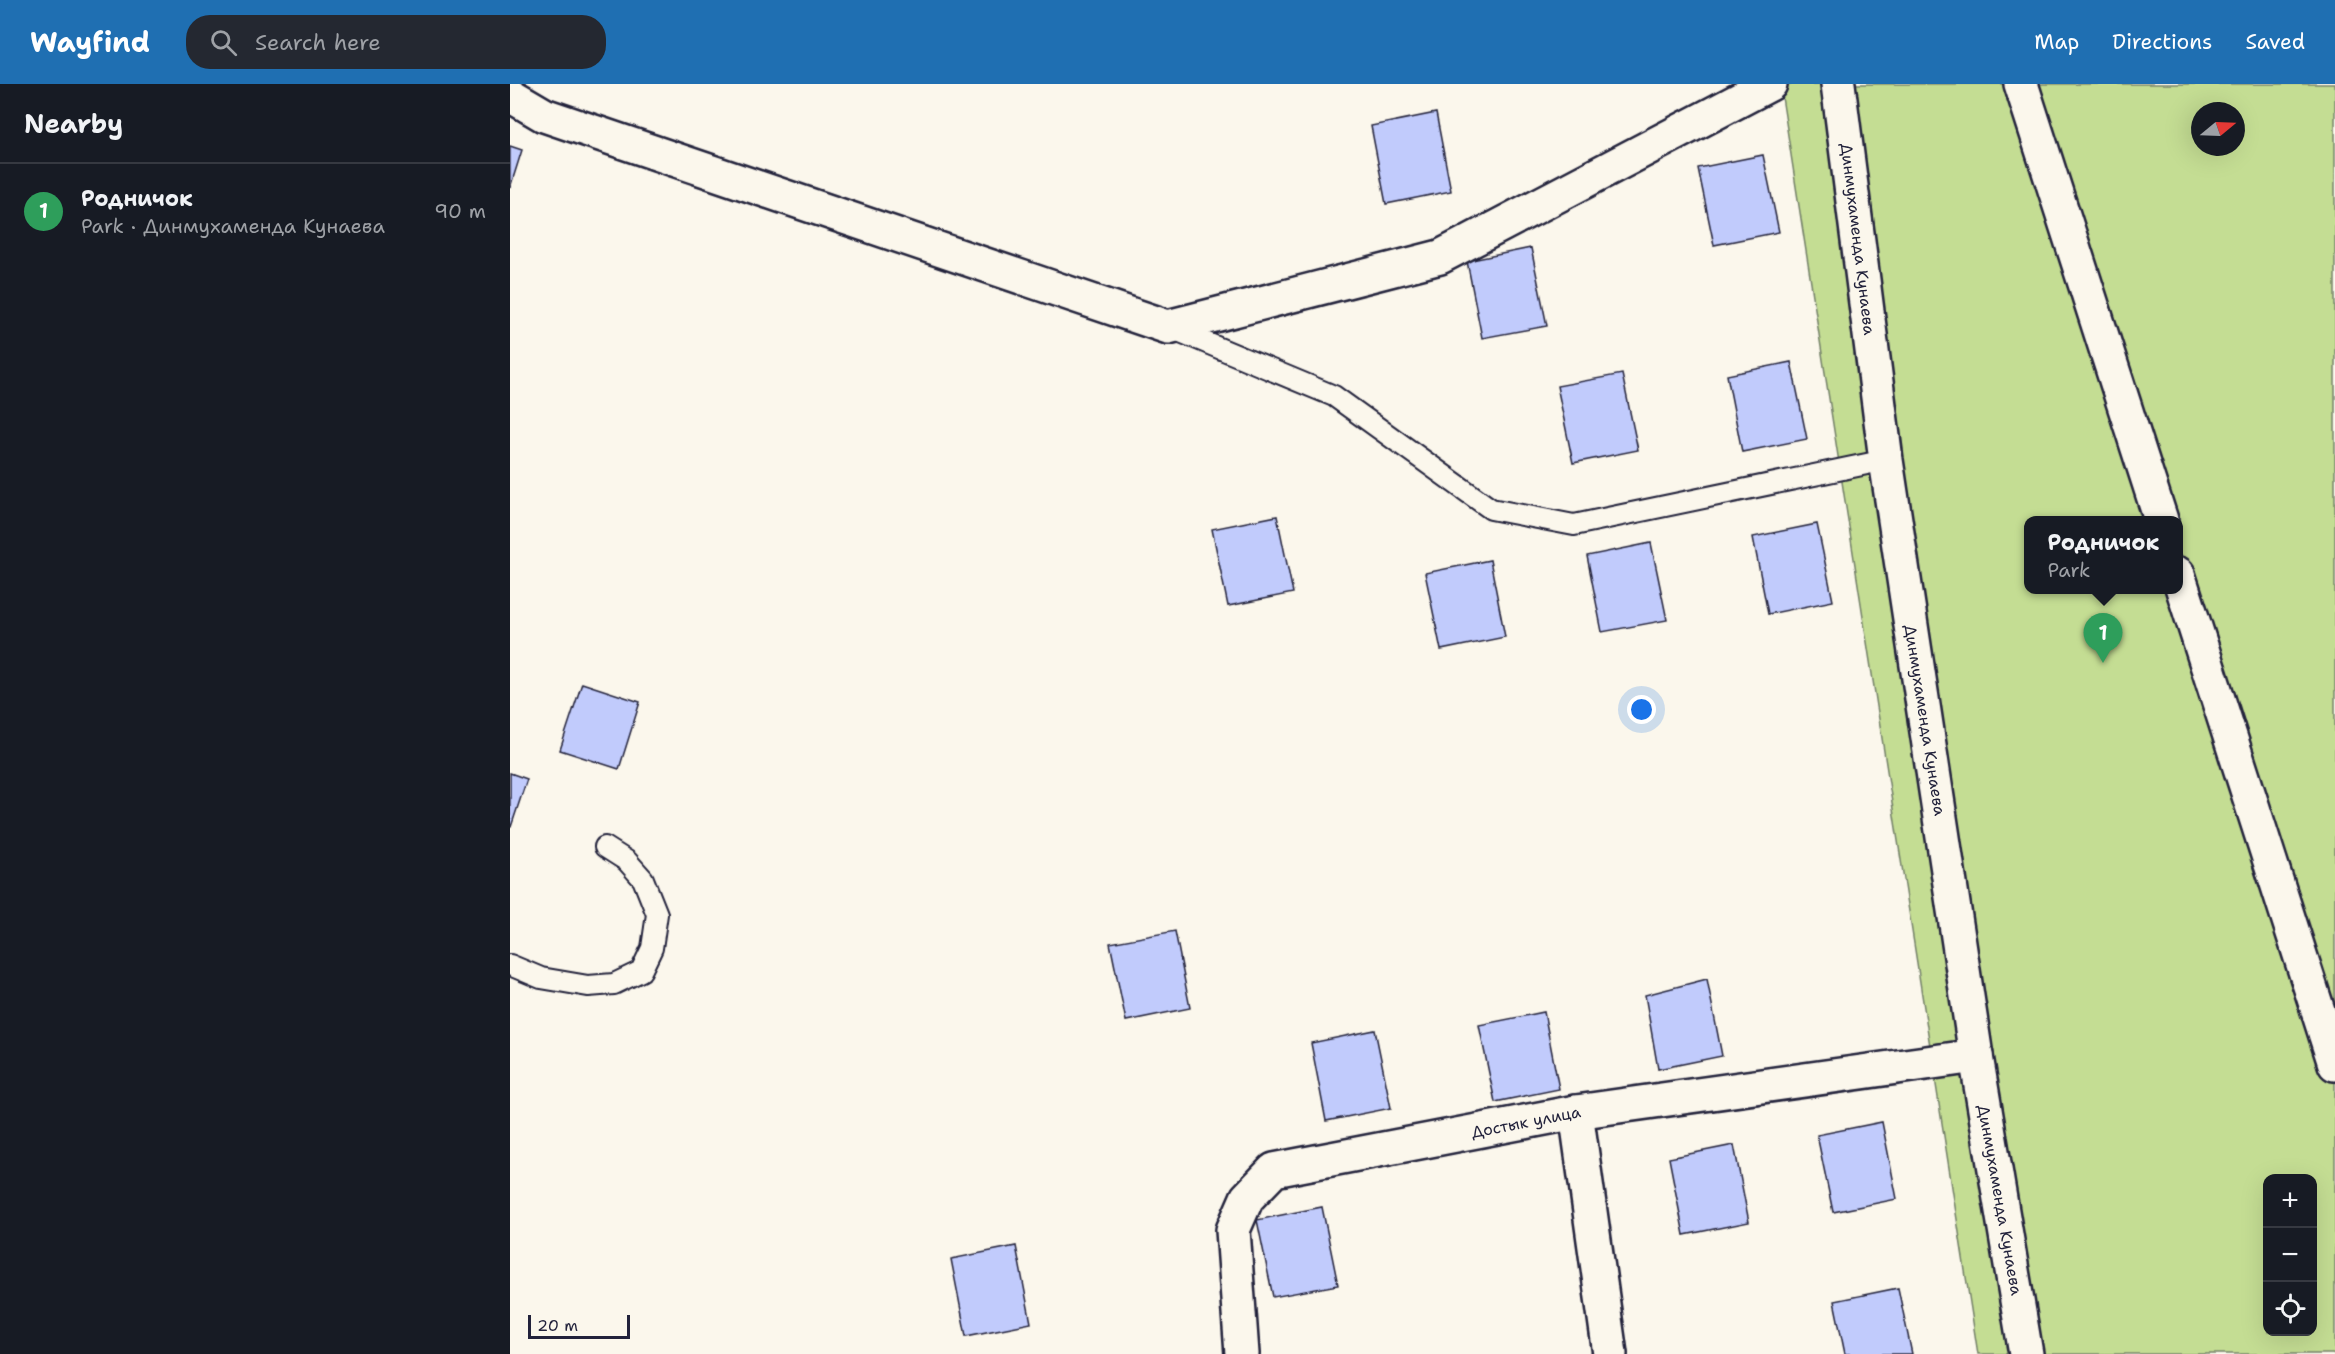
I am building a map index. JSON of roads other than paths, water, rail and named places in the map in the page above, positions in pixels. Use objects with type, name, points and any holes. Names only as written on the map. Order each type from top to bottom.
[{"type":"street","points":[[510,95],[544,115],[1168,327],[1440,257],[1770,84]]},
{"type":"street","name":"Динмухаменда Кунаева","points":[[1838,84],[1886,460],[1976,1056],[2026,1354]]},
{"type":"street","points":[[2021,84],[2160,516]]},
{"type":"street","points":[[2183,590],[2335,1064]]},
{"type":"street","name":"Достык улица","points":[[1242,1354],[1233,1230],[1246,1198],[1274,1170],[1576,1112],[1976,1056]]},
{"type":"street","points":[[1576,1112],[1610,1354]]},
{"type":"lane","points":[[1168,327],[1334,396],[1491,509],[1574,525],[1886,460]]},
{"type":"lane","points":[[510,965],[541,978],[588,986],[614,984],[641,971],[652,948],[657,914],[643,879],[627,861],[605,847]]},
{"type":"place","name":"Родничок","points":[[2103,663]]}]
